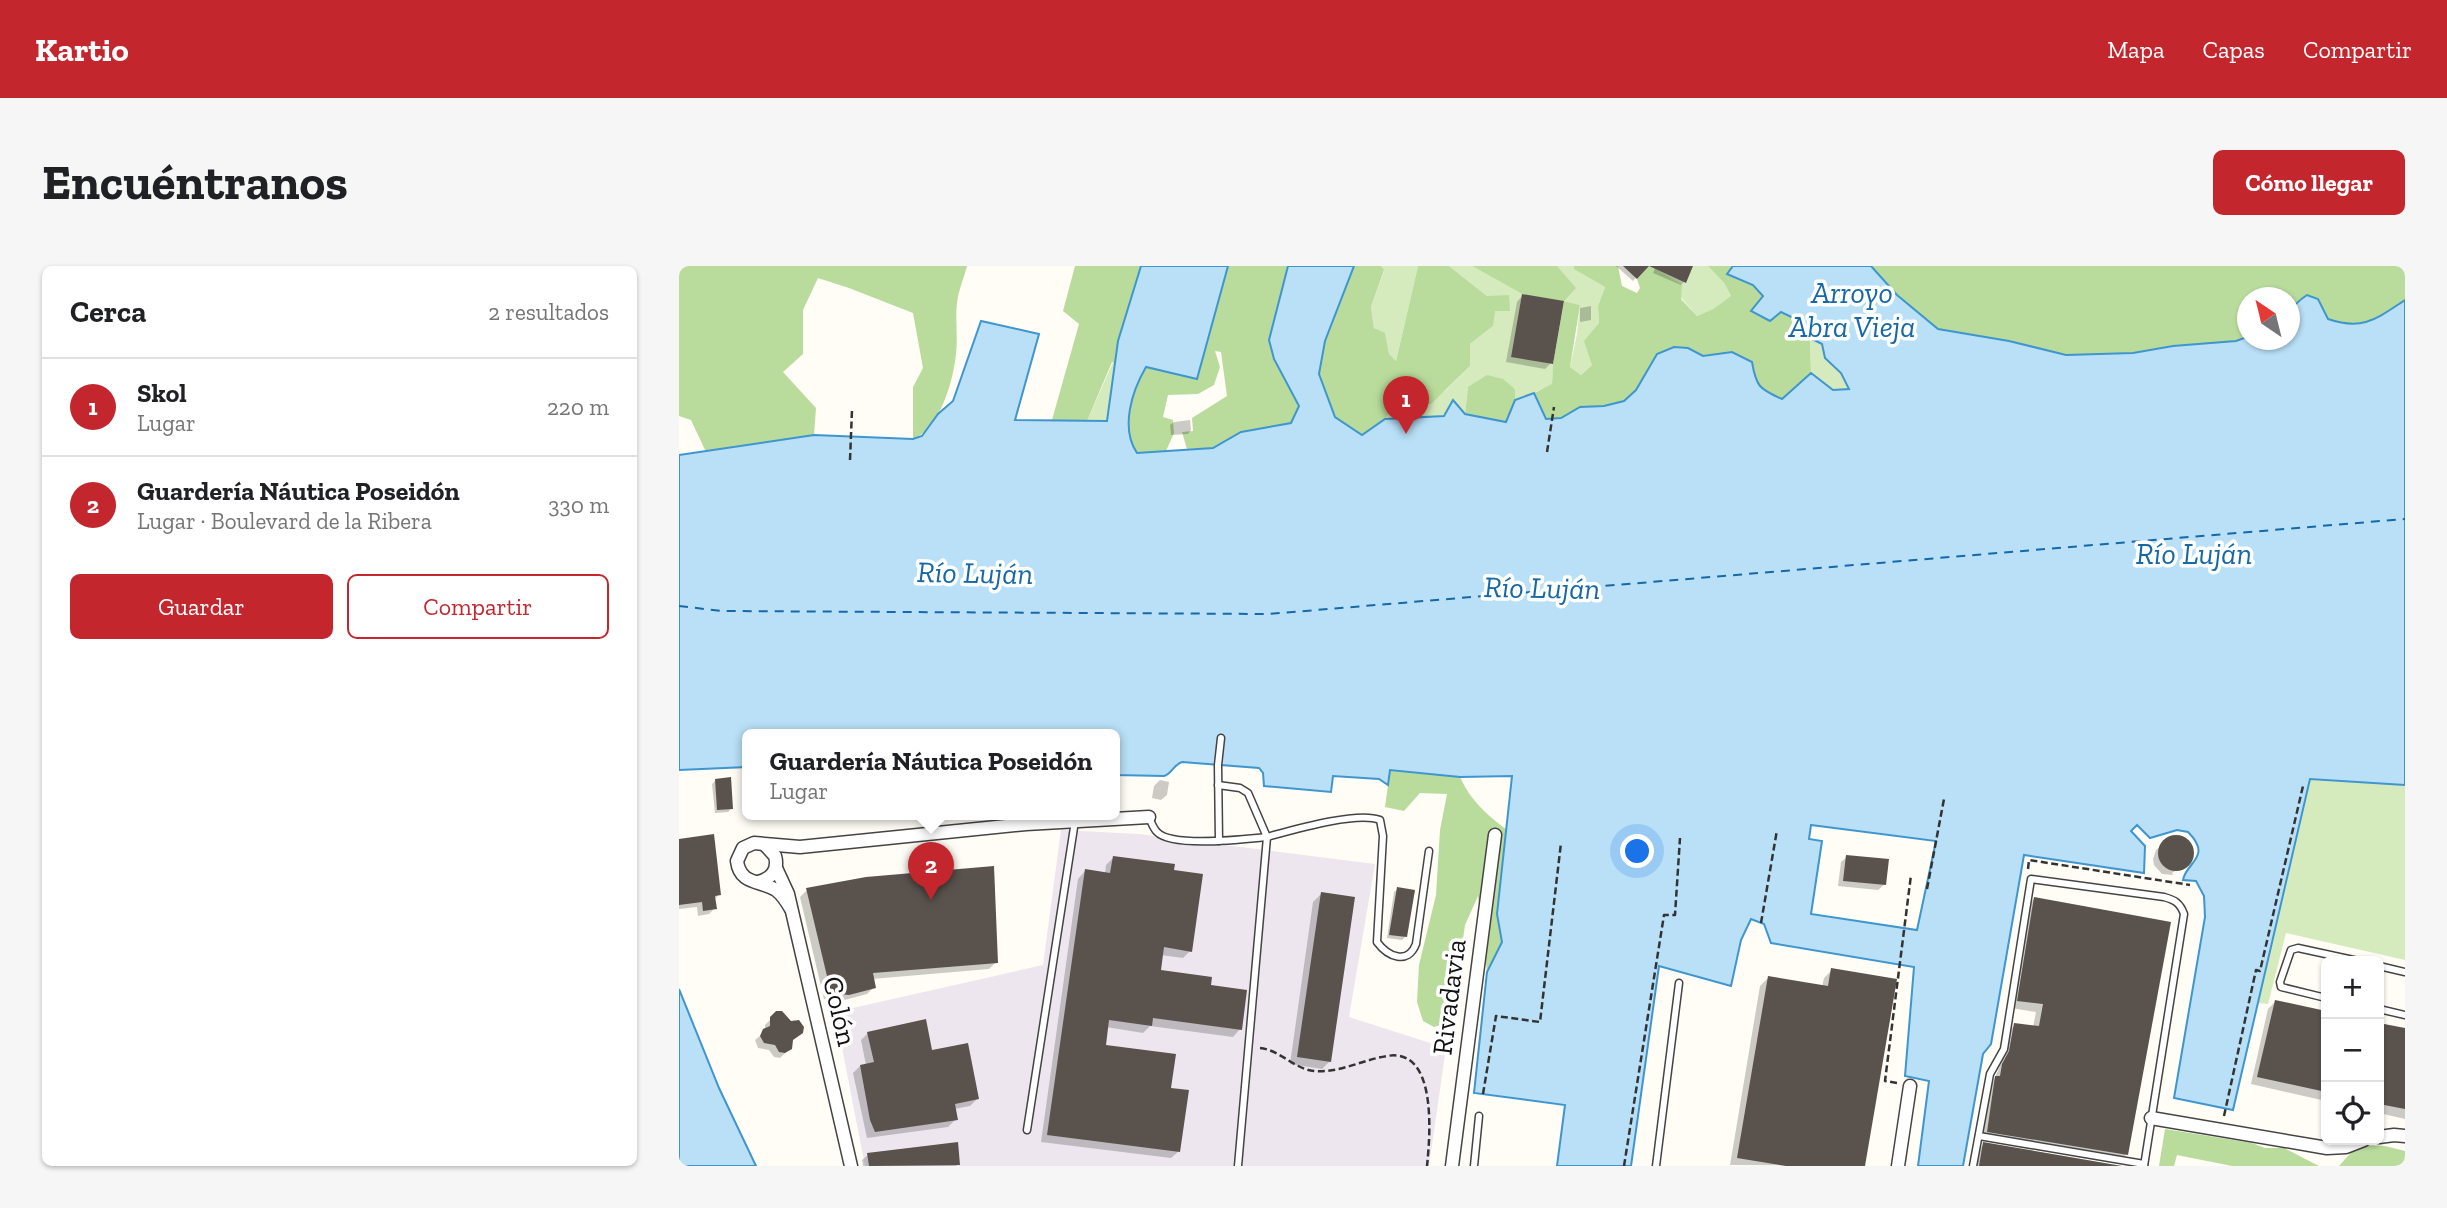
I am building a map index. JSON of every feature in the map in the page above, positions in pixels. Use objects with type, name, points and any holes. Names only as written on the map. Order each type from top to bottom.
[{"type":"street","points":[[1120,819],[1149,817]]},
{"type":"street","points":[[791,909],[781,894],[758,882],[747,880],[740,874],[738,855],[749,844],[800,847],[1026,824],[1094,820]]},
{"type":"street","name":"Rivadavia","points":[[1452,1166],[1495,835]]},
{"type":"street","points":[[765,845],[773,852],[776,866]]},
{"type":"street","points":[[758,882],[769,878],[776,866],[800,847]]},
{"type":"street","name":"Colón","points":[[776,866],[788,894],[851,1166]]},
{"type":"street","points":[[1898,1166],[1910,1086]]},
{"type":"street","points":[[2151,1118],[2327,1148],[2351,1145]]},
{"type":"street","points":[[2384,1136],[2405,1136]]},
{"type":"lane","points":[[1219,841],[1221,738]]},
{"type":"lane","points":[[1218,785],[1240,788],[1248,793],[1267,837],[1238,1166]]},
{"type":"lane","points":[[1149,817],[1157,832],[1168,839],[1219,841],[1267,837],[1348,820],[1380,820],[1383,836],[1377,942],[1384,951],[1395,957],[1408,957],[1413,953],[1416,944],[1429,851]]},
{"type":"lane","points":[[1027,1130],[1075,821]]},
{"type":"lane","points":[[1973,1166],[1990,1074],[2004,1049],[2031,879],[2164,897],[2181,905],[2184,914],[2144,1165],[1979,1136]]},
{"type":"lane","points":[[2321,997],[2281,987],[2280,982],[2291,950],[2298,948],[2335,956]]},
{"type":"lane","points":[[2384,967],[2405,972]]},
{"type":"lane","points":[[1656,1166],[1679,983]]},
{"type":"lane","points":[[2384,1010],[2405,1015]]},
{"type":"lane","points":[[1474,1166],[1479,1116]]},
{"type":"path","points":[[1547,452],[1554,407]]},
{"type":"path","points":[[850,460],[852,410]]},
{"type":"path","points":[[2224,1116],[2256,970],[2260,971],[2303,786]]},
{"type":"path","points":[[1927,889],[1944,799]]},
{"type":"path","points":[[1761,923],[1777,830]]},
{"type":"path","points":[[1625,1166],[1664,915],[1675,915],[1680,838]]},
{"type":"path","points":[[1483,1094],[1496,1016],[1540,1022],[1561,843]]},
{"type":"path","points":[[2027,873],[2029,860],[2190,884]]},
{"type":"path","points":[[1910,875],[1885,1081],[1910,1086]]},
{"type":"path","points":[[1249,1047],[1264,1048],[1277,1053],[1311,1071],[1336,1070],[1389,1055],[1410,1060],[1423,1077],[1427,1092],[1427,1166]]},
{"type":"shaded area","points":[[1061,830],[1139,834],[1375,864],[1349,1017],[1446,1048],[1429,1166],[865,1166],[835,1012],[1043,965]]},
{"type":"green space","points":[[679,266],[967,266],[957,303],[955,364],[949,389],[938,414],[923,434],[913,439],[913,387],[923,368],[913,313],[818,278],[803,310],[803,354],[783,372],[816,408],[814,435],[706,452],[691,420],[679,416]]},
{"type":"green space","points":[[1075,266],[1141,266],[1118,340],[1115,363],[1112,362],[1087,421],[1052,420],[1079,324],[1063,311]]},
{"type":"green space","points":[[1228,266],[1288,266],[1269,340],[1299,407],[1291,424],[1241,432],[1213,448],[1187,449],[1182,432],[1193,431],[1192,418],[1227,396],[1221,352],[1215,351],[1220,367],[1214,385],[1198,394],[1168,395],[1163,417],[1173,420],[1174,433],[1166,451],[1137,453],[1129,432],[1129,421],[1133,398],[1141,377],[1146,367],[1197,378]]},
{"type":"green space","points":[[1354,266],[1381,266],[1384,270],[1371,307],[1374,328],[1385,333],[1389,354],[1396,361],[1418,266],[1449,266],[1487,296],[1509,295],[1510,311],[1495,311],[1493,326],[1470,344],[1470,366],[1431,404],[1400,402],[1385,419],[1362,435],[1335,417],[1319,374],[1325,341]]},
{"type":"green space","points":[[1381,266],[1418,266],[1396,361],[1389,355],[1385,334],[1374,328],[1371,307],[1384,271]]},
{"type":"green space","points":[[1449,266],[1472,266],[1522,294],[1511,356],[1553,364],[1552,385],[1515,400],[1515,388],[1468,387],[1465,414],[1385,419],[1400,402],[1445,391],[1470,366],[1470,344],[1493,326],[1487,296]]},
{"type":"green space","points":[[1472,266],[1557,266],[1576,288],[1564,301],[1580,305],[1570,367],[1581,375],[1592,365],[1584,341],[1599,323],[1598,306],[1605,287],[1574,269],[1574,266],[1618,266],[1622,286],[1637,293],[1640,288],[1637,279],[1646,269],[1643,266],[1657,266],[1656,269],[1682,285],[1681,299],[1697,316],[1731,296],[1724,283],[1708,266],[1733,266],[1727,274],[1753,285],[1764,296],[1752,311],[1780,312],[1804,324],[1810,338],[1811,373],[1782,400],[1760,386],[1751,362],[1732,352],[1703,356],[1688,348],[1647,373],[1636,390],[1624,401],[1604,406],[1580,407],[1561,418],[1546,419],[1534,393],[1552,384],[1564,302],[1522,294]]},
{"type":"green space","points":[[1557,266],[1574,266],[1605,287],[1598,306],[1599,323],[1592,365],[1581,375],[1570,367],[1580,305],[1564,301]]},
{"type":"green space","points":[[1689,266],[1708,266],[1724,283],[1731,296],[1697,316],[1656,269],[1685,283]]},
{"type":"green space","points":[[1871,266],[2405,266],[2405,300],[2369,321],[2351,324],[2328,319],[2318,299],[2300,302],[2300,287],[2237,287],[2237,341],[2173,346],[2133,353],[2066,355],[2009,341],[1938,329],[1897,295]]},
{"type":"green space","points":[[1810,338],[1822,344],[1825,358],[1841,373],[1850,389],[1833,390],[1811,373]]},
{"type":"green space","points":[[1113,362],[1108,421],[1087,421]]},
{"type":"green space","points":[[1487,375],[1503,379],[1515,389],[1515,400],[1507,422],[1465,414],[1468,387]]},
{"type":"green space","points":[[1390,770],[1460,777],[1480,806],[1507,830],[1497,913],[1502,942],[1487,972],[1478,896],[1465,925],[1454,1004],[1447,1023],[1434,1027],[1423,1021],[1417,1002],[1419,965],[1436,895],[1440,830],[1447,794],[1420,793],[1404,811],[1385,807]]},
{"type":"green space","points":[[2310,779],[2405,785],[2405,960],[2286,933],[2268,1004],[2258,1003]]},
{"type":"green space","points":[[2165,1129],[2252,1143],[2265,1148],[2284,1148],[2319,1166],[2232,1166],[2177,1155],[2174,1166],[2159,1166]]},
{"type":"green space","points":[[2358,1145],[2385,1146],[2405,1151],[2405,1166],[2339,1166]]},
{"type":"water","name":"Río Luján","points":[[1141,266],[1228,266],[1197,379],[1146,367],[1141,377],[1133,398],[1129,421],[1129,432],[1137,453],[1213,448],[1241,432],[1291,423],[1299,406],[1274,359],[1269,340],[1288,266],[1354,266],[1325,341],[1319,374],[1335,417],[1362,435],[1385,419],[1444,416],[1453,400],[1465,414],[1506,422],[1515,400],[1534,393],[1546,419],[1561,418],[1580,407],[1604,406],[1624,401],[1636,390],[1657,354],[1674,347],[1688,348],[1703,356],[1732,352],[1752,362],[1760,386],[1782,399],[1811,373],[1833,390],[1849,389],[1841,373],[1825,358],[1822,344],[1810,338],[1804,323],[1781,312],[1770,321],[1751,311],[1763,296],[1753,285],[1727,274],[1733,266],[1871,266],[1897,295],[1938,329],[2009,341],[2066,355],[2133,353],[2173,346],[2237,341],[2237,350],[2300,350],[2300,300],[2307,295],[2318,299],[2328,319],[2351,324],[2377,318],[2405,300],[2405,785],[2310,779],[2233,1110],[2174,1098],[2205,917],[2204,896],[2196,881],[2183,880],[2196,859],[2198,848],[2188,832],[2177,830],[2150,838],[2137,825],[2131,831],[2145,846],[2144,873],[2024,855],[1991,1044],[1983,1054],[1963,1166],[1918,1166],[1929,1081],[1905,1076],[1914,967],[1771,943],[1764,924],[1751,919],[1741,940],[1731,986],[1659,966],[1631,1166],[1557,1166],[1565,1105],[1474,1093],[1487,972],[1502,942],[1497,914],[1512,776],[1460,777],[1390,770],[1388,785],[1379,779],[1333,776],[1331,792],[1264,786],[1263,773],[1259,768],[1182,762],[1164,776],[1120,775],[1120,729],[742,729],[742,767],[679,770],[679,455],[814,435],[913,439],[922,436],[938,414],[953,401],[981,321],[1039,334],[1015,420],[1107,421],[1118,341]],"holes":[[[1811,825],[1936,841],[1917,930],[1811,914],[1822,841],[1809,839]]]},
{"type":"water","points":[[679,989],[719,1088],[756,1166],[679,1166]]},
{"type":"building","points":[[1623,266],[1649,266],[1637,279]]},
{"type":"building","points":[[1649,266],[1693,266],[1686,283]]},
{"type":"building","points":[[1522,294],[1564,301],[1553,364],[1511,357]]},
{"type":"building","points":[[731,777],[733,809],[717,810],[715,779]]},
{"type":"building","points":[[714,834],[721,895],[715,896],[717,909],[703,911],[702,902],[679,905],[679,839]]},
{"type":"building","points":[[2176,835],[2188,841],[2194,853],[2188,865],[2176,871],[2164,865],[2158,853],[2164,841]]},
{"type":"building","points":[[1846,855],[1889,859],[1886,885],[1843,881]]},
{"type":"building","points":[[1113,856],[1175,864],[1174,870],[1203,874],[1192,952],[1164,947],[1161,970],[1212,977],[1211,985],[1247,990],[1242,1030],[1153,1018],[1152,1026],[1109,1020],[1106,1045],[1176,1054],[1171,1088],[1189,1090],[1180,1152],[1047,1135],[1085,869],[1110,873]]},
{"type":"building","points":[[994,866],[998,963],[873,973],[876,988],[849,995],[831,993],[806,888],[866,877]]},
{"type":"building","points":[[1397,887],[1415,890],[1407,937],[1389,935]]},
{"type":"building","points":[[1321,892],[1355,897],[1331,1062],[1297,1057]]},
{"type":"building","points":[[2034,897],[2171,922],[2128,1155],[1987,1132],[1995,1076],[2000,1076],[2002,1064],[2009,1051],[2014,1023],[2039,1026],[2043,1004],[2017,1001]]},
{"type":"building","points":[[1831,968],[1897,979],[1865,1166],[1786,1166],[1737,1158],[1768,976],[1828,986]]},
{"type":"building","points":[[2275,1000],[2321,1010],[2321,1091],[2257,1077]]},
{"type":"building","points":[[776,1011],[782,1011],[791,1021],[799,1020],[804,1027],[803,1033],[793,1040],[792,1049],[785,1053],[779,1052],[775,1045],[764,1043],[760,1036],[763,1029],[770,1026],[770,1017]]},
{"type":"building","points":[[926,1019],[932,1050],[968,1043],[979,1099],[955,1104],[958,1120],[875,1132],[870,1120],[860,1065],[874,1062],[867,1032]]},
{"type":"building","points":[[2384,1024],[2405,1028],[2405,1109],[2384,1105]]},
{"type":"building","points":[[958,1142],[960,1165],[869,1166],[867,1153]]},
{"type":"building","points":[[1983,1142],[2122,1166],[1979,1166]]},
{"type":"ferry route","points":[[679,606],[722,611],[1269,614],[2405,519]]},
{"type":"place","name":"Skol","points":[[1406,434]]},
{"type":"place","name":"Guardería Náutica Poseidón","points":[[931,900]]},
{"type":"water label","name":"Arroyo Abra Vieja","points":[[1852,310]]}]
